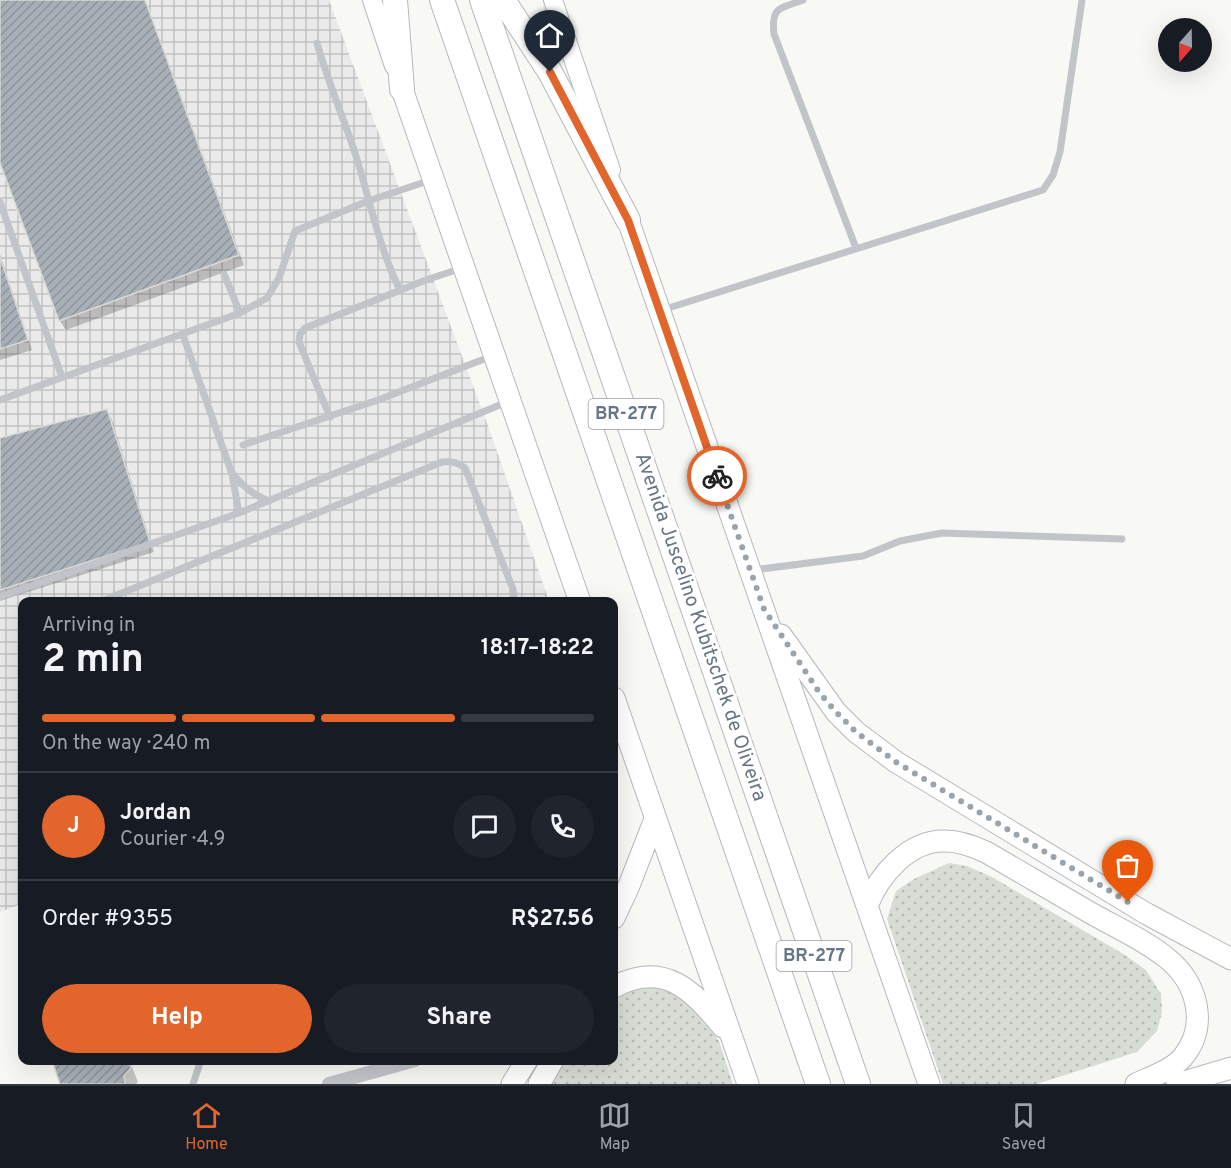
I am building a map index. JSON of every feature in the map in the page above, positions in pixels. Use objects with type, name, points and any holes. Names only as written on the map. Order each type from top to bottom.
[{"type":"highway","points":[[395,0],[402,89]]},
{"type":"highway","name":"Avenida Juscelino Kubitschek de Oliveira","points":[[442,0],[818,1084]]},
{"type":"highway","name":"Avenida Juscelino Kubitschek de Oliveira","points":[[482,0],[858,1084]]},
{"type":"highway","points":[[503,0],[550,72],[628,220]]},
{"type":"main road","points":[[372,0],[578,597]]},
{"type":"main road","points":[[553,0],[929,1084]]},
{"type":"main road","points":[[764,609],[819,692],[836,712],[877,748],[896,762],[1147,914],[1225,956]]},
{"type":"main road","points":[[618,710],[747,1084]]},
{"type":"main road","points":[[621,891],[655,819]]},
{"type":"main road","points":[[867,906],[872,892],[885,875],[905,856],[931,843],[944,840],[971,845],[1152,948],[1181,971],[1196,1000],[1198,1015],[1191,1045],[1182,1058],[1169,1068],[1136,1084]]},
{"type":"main road","points":[[853,866],[868,874],[885,875]]},
{"type":"main road","points":[[618,985],[643,976],[660,977],[675,982],[688,990],[704,1005],[732,1037]]},
{"type":"main road","points":[[512,1084],[524,1065]]},
{"type":"main road","points":[[539,1084],[550,1065]]},
{"type":"main road","points":[[1177,1084],[1231,1068]]},
{"type":"street","points":[[329,1084],[397,1065]]},
{"type":"lane","points":[[804,0],[778,10],[772,19],[774,34],[856,248]]},
{"type":"lane","points":[[660,311],[1043,190],[1053,175],[1060,152],[1082,0]]},
{"type":"lane","points":[[317,43],[334,98],[355,152],[386,263],[400,290]]},
{"type":"lane","points":[[0,400],[240,313],[267,298],[279,278],[295,231],[368,201],[434,179]]},
{"type":"lane","points":[[0,202],[62,377]]},
{"type":"lane","points":[[330,417],[299,342],[304,328],[464,267]]},
{"type":"lane","points":[[224,274],[240,313]]},
{"type":"lane","points":[[183,334],[232,474],[239,513]]},
{"type":"lane","points":[[243,445],[330,417],[495,355]]},
{"type":"lane","points":[[0,597],[239,513],[510,400]]},
{"type":"lane","points":[[112,597],[442,462],[450,461],[465,468],[514,597]]},
{"type":"lane","points":[[232,474],[244,487],[269,501]]},
{"type":"lane","points":[[750,570],[862,556],[900,541],[942,533],[1122,539]]},
{"type":"lane","points":[[193,1084],[199,1065]]},
{"type":"shaded area","points":[[0,0],[329,0],[487,423],[548,597],[18,597],[18,905],[0,912]]},
{"type":"shaded area","points":[[949,863],[967,866],[992,877],[1125,955],[1146,970],[1161,994],[1162,1012],[1157,1031],[1137,1052],[1037,1084],[943,1084],[887,919],[896,891],[914,879]]},
{"type":"shaded area","points":[[641,986],[662,988],[683,999],[702,1017],[719,1041],[733,1084],[551,1084],[562,1065],[618,1065],[618,996]]},
{"type":"building","points":[[0,0],[145,0],[239,255],[59,321],[0,163]]},
{"type":"building","points":[[0,257],[28,340],[0,349]]},
{"type":"building","points":[[107,409],[150,542],[0,590],[0,438]]},
{"type":"building","points":[[54,1065],[130,1065],[131,1068],[124,1076],[125,1084],[60,1084]]},
{"type":"way so far","points":[[717,476],[764,609],[819,692],[836,712],[856,732],[896,762],[1128,902]]},
{"type":"route","points":[[550,72],[628,220],[717,476]]}]
